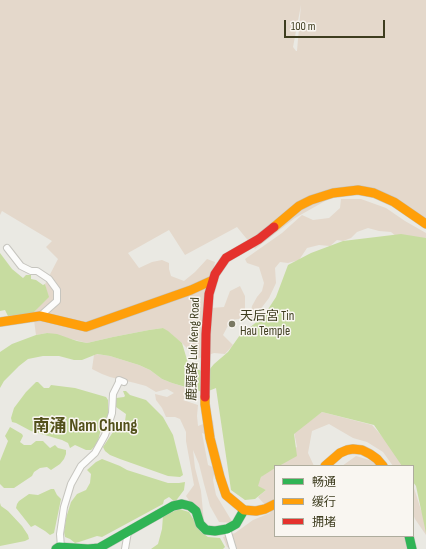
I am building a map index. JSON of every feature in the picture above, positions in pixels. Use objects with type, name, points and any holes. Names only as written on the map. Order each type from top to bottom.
[{"type":"street","name":"鹿頸路 Luk Keng Road","points":[[244,510],[226,495],[210,438],[205,404],[208,294],[215,274],[226,258],[259,239],[299,206],[311,200],[339,192],[353,190],[374,193],[394,202],[426,224]]},
{"type":"street","points":[[7,248],[21,266],[31,271],[37,271],[49,279],[57,290],[57,301],[40,316]]},
{"type":"street","points":[[0,322],[40,316],[86,327],[191,290],[213,280]]},
{"type":"street","points":[[124,382],[119,380],[113,394],[112,413],[105,435],[95,452],[81,466],[71,484],[64,507],[59,548],[99,548],[172,506],[182,504],[190,506],[196,511],[200,524],[206,530],[214,531],[227,529],[236,524],[244,510],[256,511],[274,504]]},
{"type":"street","points":[[326,465],[340,453],[346,450],[356,449],[370,454],[377,459],[381,465]]},
{"type":"street","points":[[227,529],[233,549]]},
{"type":"street","points":[[125,549],[128,532]]},
{"type":"street","points":[[409,537],[412,549]]},
{"type":"shaded area","points":[[0,0],[426,0],[426,223],[389,202],[349,192],[334,196],[295,218],[255,249],[237,227],[185,255],[169,230],[128,253],[139,268],[152,262],[162,260],[169,263],[171,276],[184,281],[207,259],[215,262],[211,282],[211,308],[224,307],[230,291],[240,286],[245,296],[245,312],[239,319],[231,320],[223,335],[233,345],[225,354],[214,353],[197,359],[182,343],[163,328],[87,343],[47,333],[36,335],[33,313],[48,296],[45,284],[58,259],[46,247],[52,241],[2,211],[0,215]],"holes":[[[301,5],[297,51],[293,47]]]},
{"type":"shaded area","points":[[341,199],[361,199],[386,208],[426,233],[426,252],[402,241],[391,232],[368,228],[357,232],[351,238],[343,241],[337,240],[330,246],[319,245],[307,248],[299,260],[288,263],[280,262],[275,268],[276,283],[269,298],[253,319],[250,317],[252,306],[262,291],[264,283],[259,267],[247,263],[245,259],[282,233],[302,215],[313,220],[329,218],[340,208]]},
{"type":"shaded area","points":[[401,234],[426,238],[426,533],[416,486],[414,483],[414,465],[401,465],[374,425],[322,412],[294,434],[297,456],[281,465],[274,465],[274,469],[261,477],[258,486],[266,490],[255,499],[245,500],[231,490],[216,388],[206,392],[199,391],[162,379],[150,370],[139,365],[110,356],[97,354],[82,360],[74,360],[59,356],[43,356],[28,359],[4,381],[0,388],[0,352],[12,344],[36,335],[47,333],[57,334],[87,343],[163,328],[182,343],[188,363],[191,366],[202,371],[209,370],[228,352],[240,335],[263,317],[276,297],[288,265],[311,253],[343,241]]},
{"type":"shaded area","points":[[0,253],[12,269],[23,278],[26,275],[31,275],[31,279],[36,280],[43,285],[45,284],[49,297],[33,313],[8,316],[5,310],[0,311]]},
{"type":"shaded area","points":[[94,355],[110,356],[139,365],[150,370],[162,379],[188,388],[193,392],[183,400],[198,405],[198,426],[213,420],[215,438],[202,433],[208,465],[215,468],[213,480],[216,495],[233,523],[219,522],[210,506],[199,464],[193,450],[195,468],[201,491],[204,522],[186,496],[194,485],[186,441],[186,432],[180,419],[175,417],[166,417],[156,400],[155,394],[167,397],[174,393],[167,389],[156,392],[146,386],[110,377],[92,369]]},
{"type":"shaded area","points":[[36,382],[44,388],[49,388],[51,385],[75,388],[106,397],[108,400],[108,415],[102,425],[98,441],[91,450],[86,450],[75,445],[70,448],[68,443],[62,440],[31,431],[12,422],[11,418],[14,408]]},
{"type":"shaded area","points":[[123,391],[146,400],[163,417],[173,435],[183,475],[180,477],[168,476],[120,459],[105,451],[103,447],[115,429],[122,426],[125,421],[126,414],[116,407],[115,404],[116,398],[125,396]]},
{"type":"shaded area","points":[[322,412],[372,425],[407,465],[392,465],[383,452],[367,442],[353,438],[329,424],[312,431],[308,453],[314,465],[274,465],[297,447],[294,432]]},
{"type":"shaded area","points":[[10,427],[22,434],[23,436],[20,442],[24,445],[31,445],[36,441],[43,441],[50,448],[55,445],[58,448],[66,450],[64,459],[60,464],[51,470],[47,467],[40,468],[34,472],[32,476],[14,488],[4,488],[0,484],[0,461],[8,441],[5,436]]},
{"type":"shaded area","points":[[356,456],[376,462],[378,465],[343,465]]},
{"type":"shaded area","points":[[102,459],[127,470],[168,483],[185,482],[184,490],[175,502],[169,497],[164,500],[163,504],[102,537],[97,536],[75,543],[65,537],[64,532],[66,518],[71,502],[77,494],[86,490],[90,483],[91,474],[87,470]]},
{"type":"shaded area","points":[[274,465],[274,500],[265,505],[258,497],[266,490],[257,487],[261,477]]},
{"type":"shaded area","points":[[414,488],[426,520],[426,535],[415,519]]},
{"type":"shaded area","points":[[54,489],[61,499],[54,533],[50,535],[35,525],[31,527],[16,508],[19,501],[29,494],[38,495]]},
{"type":"shaded area","points":[[0,503],[1,506],[8,511],[22,526],[29,539],[0,546]]},
{"type":"shaded area","points":[[274,503],[274,537],[410,537],[414,549],[231,549],[227,547],[223,537],[235,533],[253,520],[270,513]]},
{"type":"shaded area","points":[[179,509],[189,512],[201,532],[208,537],[220,538],[225,547],[223,549],[151,549],[158,544],[162,529],[163,516]]},
{"type":"traffic: fast","points":[[56,549],[59,547],[88,549],[99,548],[173,506],[182,504],[190,506],[196,511],[200,524],[206,530],[215,531],[227,529],[236,524],[244,510]]},
{"type":"traffic: fast","points":[[409,537],[412,549]]},
{"type":"traffic: slow","points":[[274,227],[299,206],[311,200],[333,193],[358,190],[374,193],[394,202],[426,224]]},
{"type":"traffic: slow","points":[[0,322],[40,316],[86,327],[191,290],[213,280]]},
{"type":"traffic: slow","points":[[205,397],[210,438],[226,495],[244,510],[256,511],[274,504]]},
{"type":"traffic: slow","points":[[326,465],[340,453],[353,449],[362,450],[370,454],[382,465]]},
{"type":"traffic: jam","points":[[205,397],[206,334],[209,294],[215,274],[226,258],[259,239],[274,227]]},
{"type":"place","name":"天后宮 Tin Hau Temple","points":[[232,324]]},
{"type":"district","name":"南涌 Nam Chung","points":[[85,427]]}]
